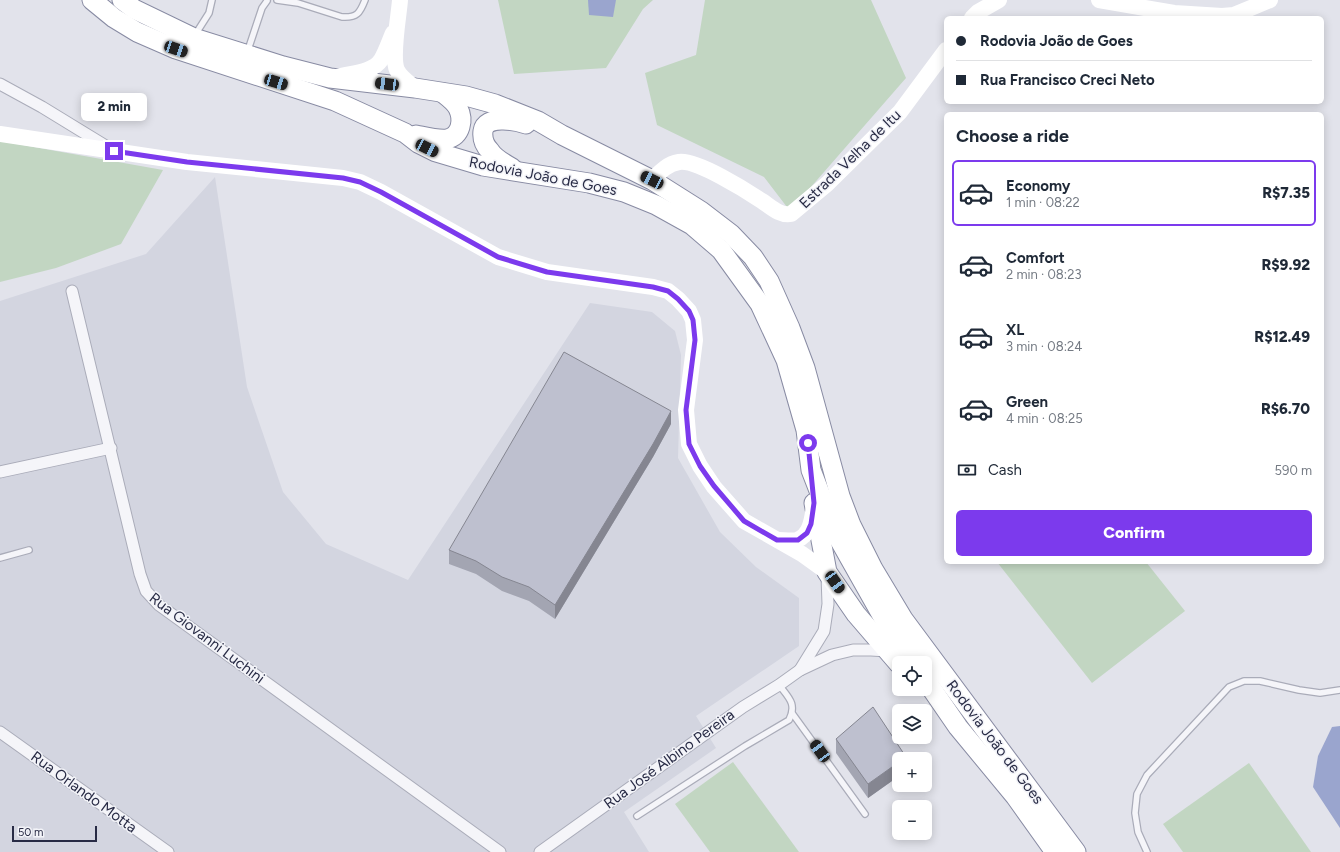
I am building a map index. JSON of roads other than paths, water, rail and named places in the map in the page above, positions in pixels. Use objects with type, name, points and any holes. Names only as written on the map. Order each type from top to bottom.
[{"type":"highway","name":"Rodovia João de Goes","points":[[92,0],[114,18],[137,32],[176,49],[335,102],[405,133],[418,144],[436,152],[483,166],[589,183],[624,192],[656,205],[692,225],[721,250],[760,304],[786,360],[806,430],[811,470],[835,532],[888,626],[909,656]]},
{"type":"highway","name":"Rodovia João de Goes","points":[[122,0],[134,9],[194,38],[283,66],[330,78],[415,88],[466,96],[495,104],[538,121],[562,135],[652,180],[701,210],[731,234],[753,257],[769,281],[790,328],[805,368],[840,496],[851,525],[873,569],[903,619],[1076,852]]},
{"type":"highway","points":[[405,133],[440,140],[449,138],[457,133],[461,126],[458,108],[443,93]]},
{"type":"highway","points":[[517,171],[500,161],[490,152],[485,144],[482,135],[483,127],[487,123],[506,120],[524,123],[562,135]]},
{"type":"highway","points":[[811,470],[814,503],[827,572],[856,614],[892,657]]},
{"type":"highway","name":"Rodovia João de Goes","points":[[932,689],[958,727],[1016,796],[1055,852]]},
{"type":"highway","points":[[929,696],[958,727]]},
{"type":"main road","points":[[400,0],[397,25],[397,69],[415,88]]},
{"type":"main road","points":[[974,16],[978,12],[999,0]]},
{"type":"main road","points":[[1099,0],[1174,13],[1202,16],[1234,15],[1270,0]]},
{"type":"main road","points":[[330,78],[368,70],[376,66],[381,60],[397,25]]},
{"type":"main road","name":"Estrada Velha de Itu","points":[[652,180],[668,166],[686,162],[704,169],[747,191],[782,214],[791,214],[827,184],[900,112],[944,53]]},
{"type":"main road","points":[[0,134],[187,162],[343,178],[360,182],[381,192],[498,257],[547,272],[653,287],[668,291],[689,311],[693,320],[695,340],[686,410],[689,444],[700,466],[714,486],[744,521],[802,554],[827,572]]},
{"type":"main road","points":[[777,540],[798,540],[807,533],[811,524],[814,503]]},
{"type":"street","points":[[0,84],[42,107],[114,151]]},
{"type":"street","name":"Rua Giovanni Luchini","points":[[72,291],[111,448],[140,574],[146,591],[159,604],[500,852]]},
{"type":"street","points":[[0,472],[111,448]]},
{"type":"street","name":"Rua José Albino Pereira","points":[[800,670],[824,631],[828,604],[827,572]]},
{"type":"street","name":"Rua José Albino Pereira","points":[[540,852],[742,707],[779,685],[800,670],[832,655],[853,650],[871,650],[892,658]]},
{"type":"street","name":"Rua Orlando Motta","points":[[0,732],[168,852]]},
{"type":"lane","points":[[194,38],[209,13],[212,0]]},
{"type":"lane","points":[[247,54],[265,1],[276,0],[298,3],[342,17],[349,17],[355,16],[359,13],[365,0]]},
{"type":"lane","points":[[0,558],[28,550]]},
{"type":"lane","points":[[1147,852],[1138,832],[1135,812],[1137,794],[1147,775],[1229,687],[1244,681],[1260,681],[1320,693],[1340,690]]},
{"type":"lane","points":[[637,816],[745,746],[789,720],[792,713],[792,703],[779,685]]},
{"type":"lane","points":[[792,713],[865,814]]},
{"type":"water","points":[[588,0],[616,0],[613,17],[589,15]]},
{"type":"water","points":[[1340,726],[1340,828],[1313,787],[1318,756],[1332,727]]}]
